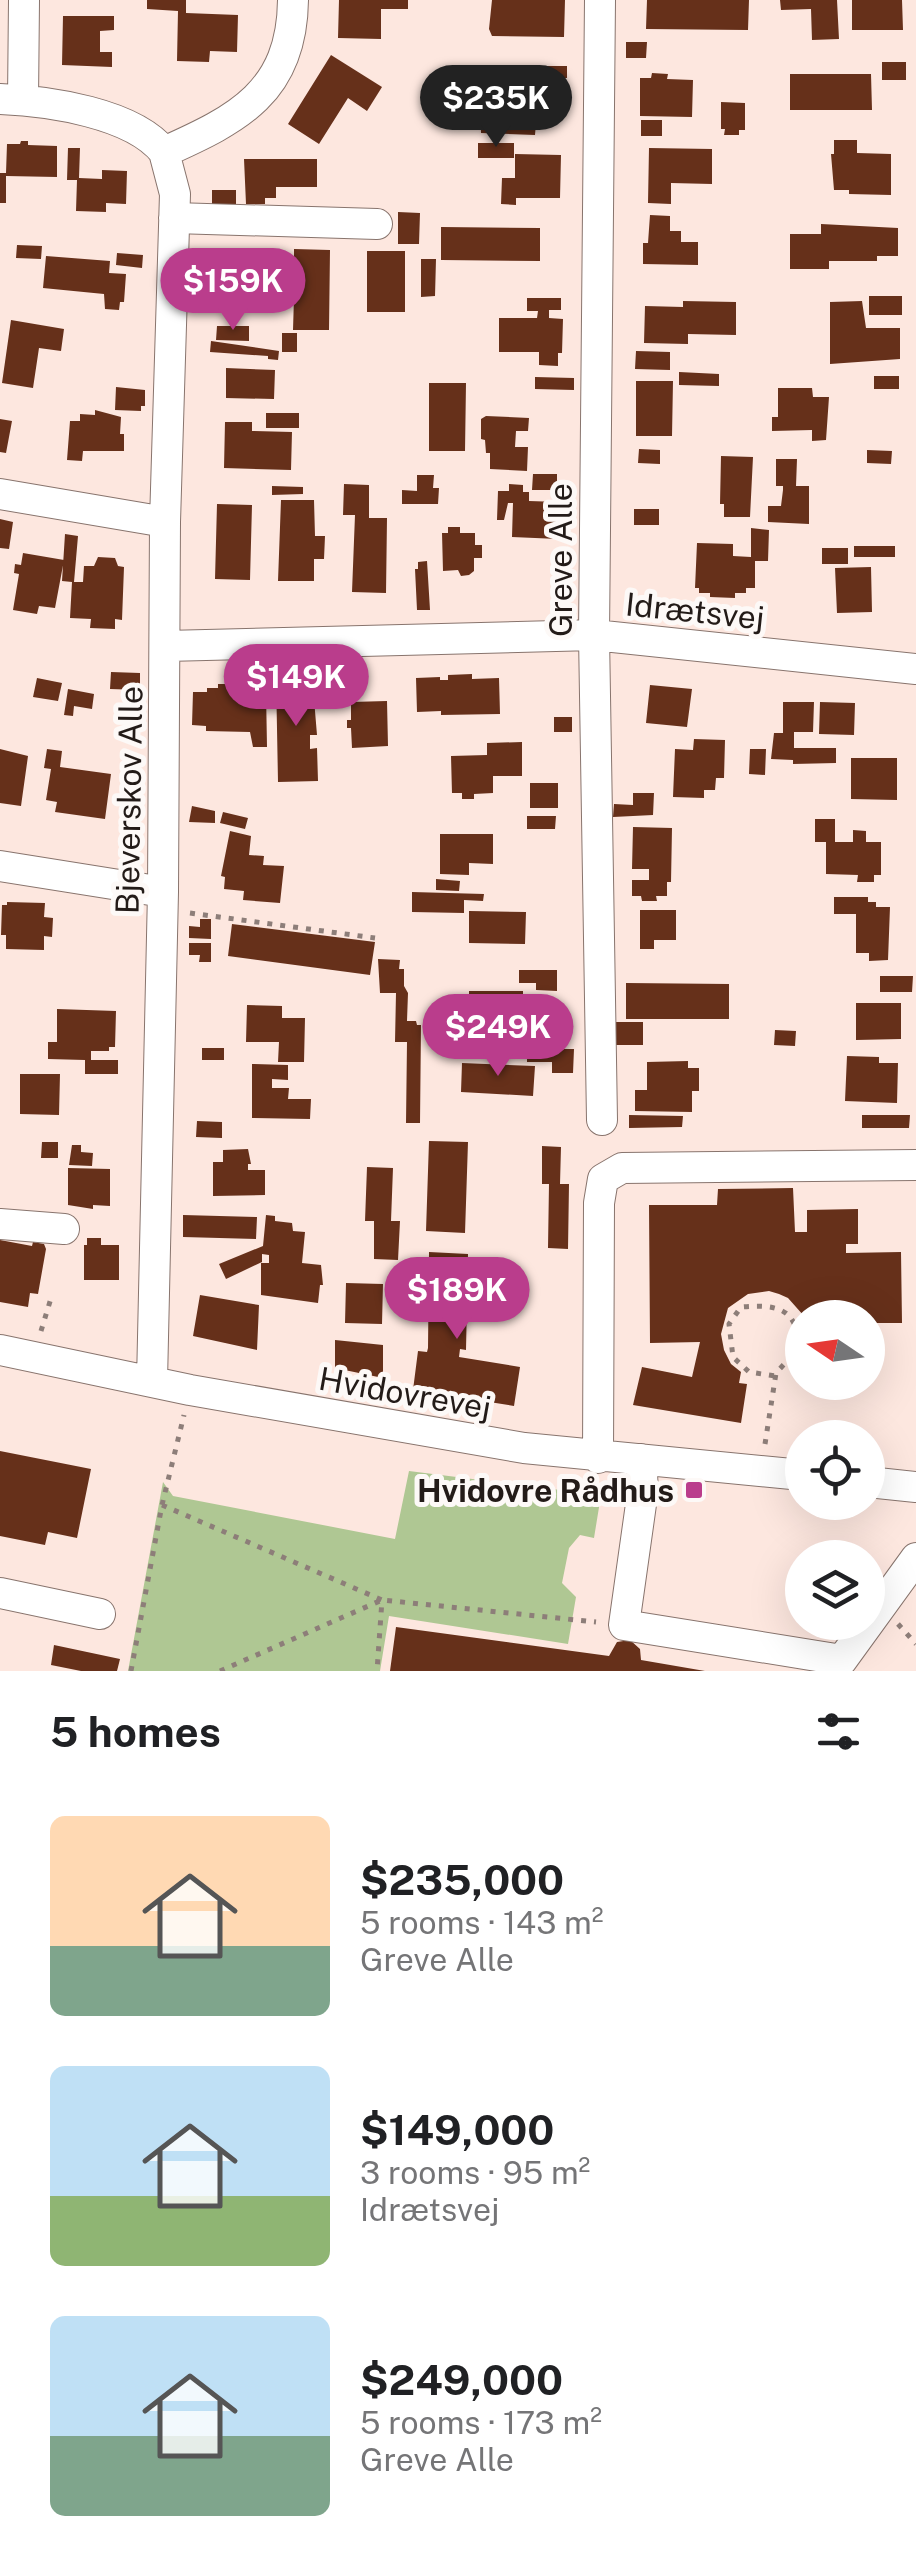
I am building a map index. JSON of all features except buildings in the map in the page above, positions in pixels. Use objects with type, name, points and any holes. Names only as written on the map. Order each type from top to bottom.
[{"type":"street","points":[[24,0],[12,100],[122,122],[152,137],[164,152],[221,126],[264,93],[280,65],[294,0]]},
{"type":"street","name":"Greve Alle","points":[[600,0],[594,635],[602,1120]]},
{"type":"street","name":"Bjeverskov Alle","points":[[152,1382],[163,902],[165,522],[175,194],[164,152]]},
{"type":"street","points":[[174,218],[377,224]]},
{"type":"street","points":[[0,494],[165,522]]},
{"type":"street","name":"Idrætsvej","points":[[166,646],[594,635],[916,669]]},
{"type":"street","points":[[0,866],[163,902]]},
{"type":"street","points":[[598,1458],[598,1202],[602,1179],[622,1168],[916,1165]]},
{"type":"street","points":[[0,1224],[64,1229]]},
{"type":"street","name":"Hvidovrevej","points":[[0,1350],[390,1427],[598,1458],[785,1474]]},
{"type":"street","points":[[641,1459],[643,1490],[624,1625],[842,1660],[916,1558]]},
{"type":"street","points":[[885,1484],[916,1487]]},
{"type":"street","points":[[0,1593],[100,1614]]},
{"type":"path","points":[[163,902],[196,913],[375,938]]},
{"type":"path","points":[[34,1357],[52,1295]]},
{"type":"path","points":[[761,1471],[775,1376],[798,1350],[798,1333],[790,1316],[770,1304],[742,1307],[729,1324],[732,1357],[749,1372],[775,1376]]},
{"type":"path","points":[[131,1671],[162,1505],[190,1390]]},
{"type":"path","points":[[162,1505],[382,1600],[624,1625]]},
{"type":"path","points":[[220,1671],[382,1600]]},
{"type":"path","points":[[377,1671],[382,1600]]},
{"type":"green space","points":[[409,1471],[601,1495],[594,1538],[580,1535],[569,1548],[562,1583],[576,1597],[568,1644],[389,1616],[380,1671],[128,1671],[163,1482],[173,1496],[395,1539]]},
{"type":"place","name":"Hvidovre Rådhus","points":[[694,1490]]}]
